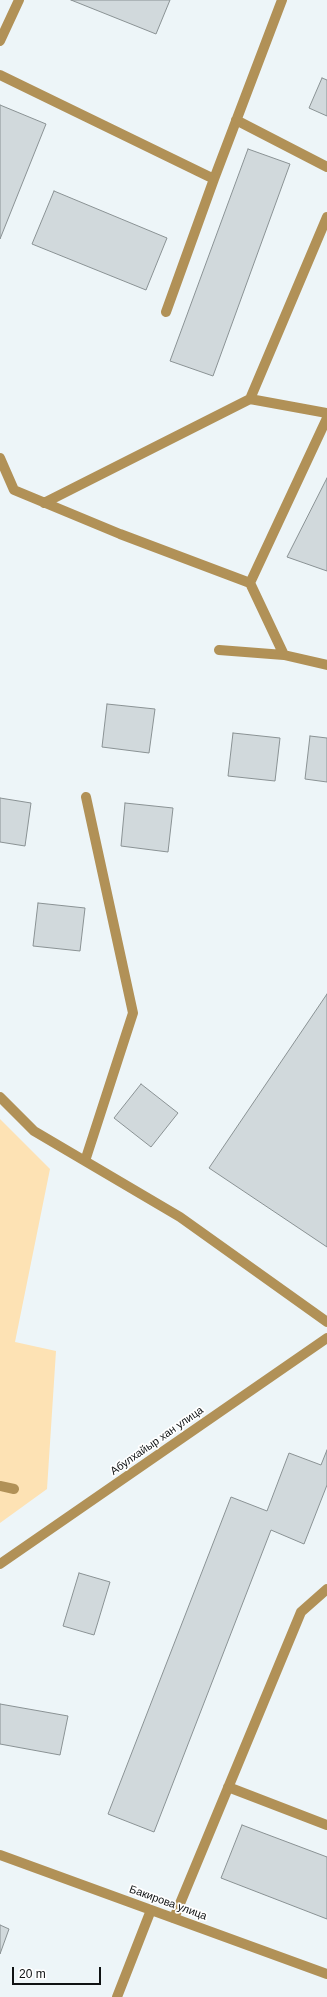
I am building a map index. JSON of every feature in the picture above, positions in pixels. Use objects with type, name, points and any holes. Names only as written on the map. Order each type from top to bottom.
[{"type":"street","points":[[0,40],[18,0]]},
{"type":"street","points":[[166,312],[214,179],[282,0]]},
{"type":"street","points":[[0,75],[214,179]]},
{"type":"street","points":[[236,120],[327,167]]},
{"type":"street","points":[[250,399],[327,217]]},
{"type":"street","points":[[44,503],[250,399],[327,413]]},
{"type":"street","points":[[250,584],[327,418]]},
{"type":"street","points":[[0,458],[14,490],[120,534],[250,584],[284,654]]},
{"type":"street","points":[[219,650],[284,654],[327,665]]},
{"type":"street","points":[[85,1161],[133,1013],[86,797]]},
{"type":"street","points":[[0,1096],[34,1131],[180,1217],[327,1322]]},
{"type":"street","name":"Абулхайыр хан улица","points":[[0,1564],[327,1338]]},
{"type":"street","points":[[0,1486],[14,1489]]},
{"type":"street","points":[[174,1918],[301,1612],[327,1589]]},
{"type":"street","points":[[228,1787],[327,1825]]},
{"type":"street","name":"Бакирова улица","points":[[0,1855],[327,1974]]},
{"type":"street","points":[[117,1997],[152,1910]]},
{"type":"shaded area","points":[[0,1119],[50,1169],[15,1342],[56,1351],[47,1489],[0,1523]]},
{"type":"building","points":[[71,0],[170,0],[156,34]]},
{"type":"building","points":[[322,78],[327,80],[327,116],[309,108]]},
{"type":"building","points":[[0,105],[46,124],[0,239]]},
{"type":"building","points":[[248,149],[290,164],[213,376],[170,361]]},
{"type":"building","points":[[54,191],[167,238],[146,290],[32,244]]},
{"type":"building","points":[[327,478],[327,571],[287,557]]},
{"type":"building","points":[[107,704],[155,709],[149,753],[102,747]]},
{"type":"building","points":[[233,733],[280,738],[275,781],[228,776]]},
{"type":"building","points":[[310,736],[327,738],[327,782],[305,779]]},
{"type":"building","points":[[0,798],[31,803],[25,846],[0,842]]},
{"type":"building","points":[[125,803],[173,808],[168,852],[121,846]]},
{"type":"building","points":[[38,903],[85,908],[80,951],[33,946]]},
{"type":"building","points":[[327,994],[327,1247],[209,1168]]},
{"type":"building","points":[[141,1084],[178,1113],[151,1147],[114,1118]]},
{"type":"building","points":[[327,1450],[327,1485],[304,1544],[271,1530],[154,1832],[108,1814],[231,1497],[267,1511],[289,1453],[321,1465]]},
{"type":"building","points":[[79,1573],[110,1582],[94,1635],[63,1626]]},
{"type":"building","points":[[0,1704],[68,1716],[60,1755],[0,1744]]},
{"type":"building","points":[[242,1825],[327,1857],[327,1919],[221,1878]]},
{"type":"building","points":[[0,1925],[9,1929],[0,1954]]}]
